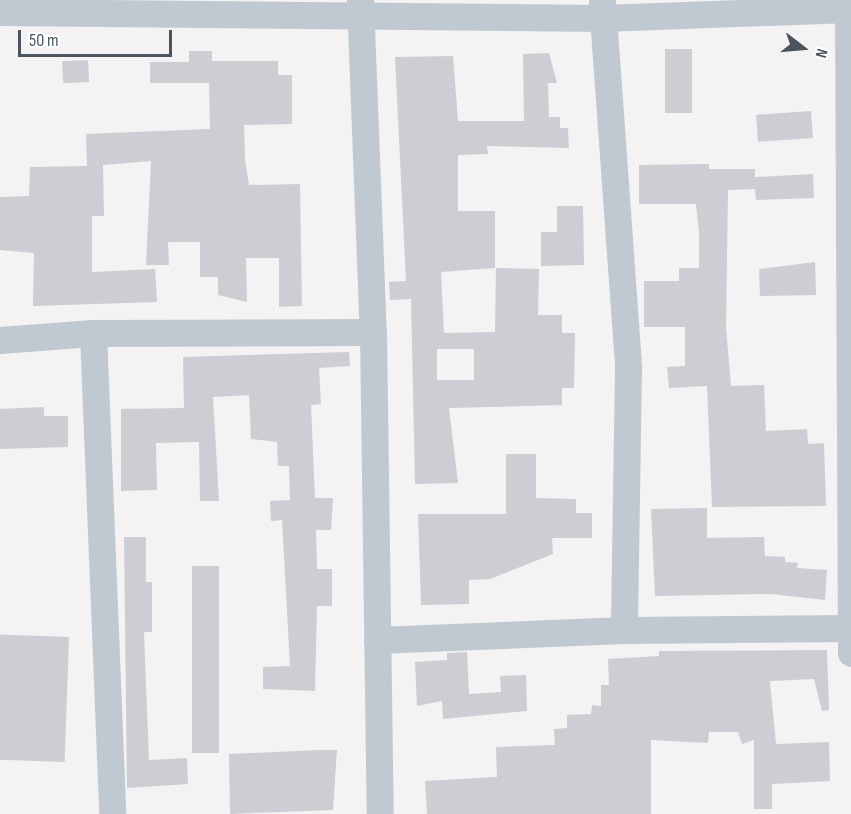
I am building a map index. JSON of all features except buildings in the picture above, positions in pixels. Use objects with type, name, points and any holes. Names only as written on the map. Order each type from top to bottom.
[{"type":"street","points":[[360,6],[373,332],[380,814]]},
{"type":"street","points":[[0,12],[360,6],[850,9],[850,641],[624,630],[377,640]]},
{"type":"street","points":[[603,9],[628,368],[624,630]]},
{"type":"street","points":[[0,340],[93,333],[373,332]]},
{"type":"street","points":[[93,333],[112,814]]}]
